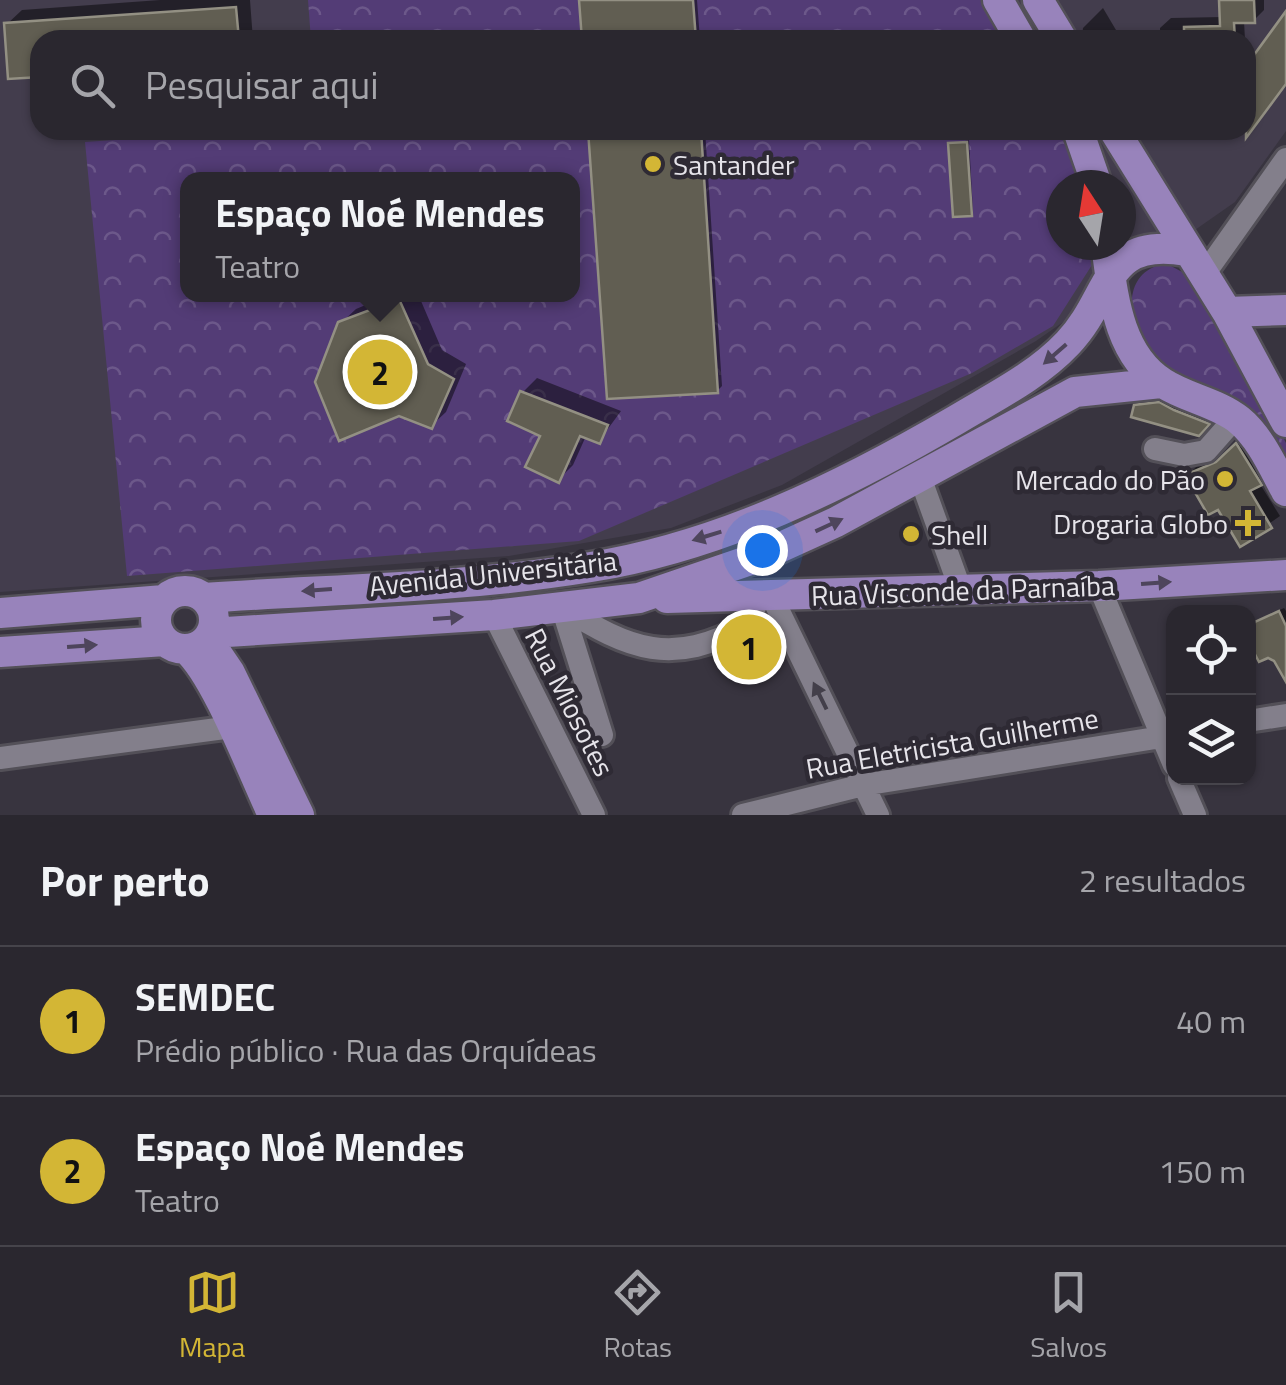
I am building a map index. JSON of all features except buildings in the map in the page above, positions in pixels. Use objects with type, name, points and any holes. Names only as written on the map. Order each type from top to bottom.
[{"type":"main road","points":[[998,0],[1016,30]]},
{"type":"main road","points":[[1038,0],[1056,30]]},
{"type":"main road","points":[[1081,140],[1092,170]]},
{"type":"main road","points":[[1120,140],[1227,312],[1286,422]]},
{"type":"main road","points":[[1136,251],[1144,248],[1195,264]]},
{"type":"main road","points":[[1108,260],[1119,320],[1130,346],[1161,383],[1236,417],[1258,443],[1286,490]]},
{"type":"main road","name":"Avenida Universitária","points":[[164,600],[179,592],[204,598],[591,567],[768,516],[918,442],[1044,364],[1070,341],[1108,260]]},
{"type":"main road","points":[[1227,312],[1286,310]]},
{"type":"main road","name":"Avenida Universitária","points":[[0,652],[494,615],[639,598],[759,557],[1076,392],[1161,383]]},
{"type":"main road","points":[[918,442],[926,473]]},
{"type":"main road","points":[[591,567],[597,603]]},
{"type":"main road","name":"Rua Visconde da Parnaíba","points":[[639,598],[766,598],[1099,586],[1286,574]]},
{"type":"main road","points":[[192,640],[214,614],[204,598]]},
{"type":"main road","points":[[0,613],[164,600]]},
{"type":"main road","points":[[164,600],[156,616],[192,640],[195,656],[299,815]]},
{"type":"main road","points":[[241,722],[273,815]]},
{"type":"street","points":[[1195,264],[1286,159]]},
{"type":"street","points":[[1154,449],[1184,454],[1206,452],[1236,417]]},
{"type":"street","points":[[926,473],[961,591]]},
{"type":"street","points":[[1099,586],[1166,732]]},
{"type":"street","points":[[562,607],[614,640],[646,650],[691,649],[748,624],[766,598],[878,815]]},
{"type":"street","points":[[562,607],[602,735]]},
{"type":"street","name":"Rua Miosotes","points":[[494,615],[594,815]]},
{"type":"street","points":[[1256,721],[1286,715]]},
{"type":"street","points":[[0,758],[241,722]]},
{"type":"street","name":"Rua Eletricista Guilherme","points":[[743,815],[863,785],[1166,736]]},
{"type":"street","points":[[1182,785],[1195,815]]},
{"type":"shaded area","points":[[0,0],[1286,0],[1286,131],[1235,202],[1036,341],[782,485],[671,528],[509,556],[0,592]]},
{"type":"green space","points":[[308,0],[992,0],[1009,30],[310,30]]},
{"type":"green space","points":[[1069,140],[1078,170],[1046,170],[1046,260],[1095,260],[1053,326],[972,373],[579,541],[127,576],[85,142]]},
{"type":"green space","points":[[1156,266],[1171,266],[1184,273],[1253,380],[1286,443],[1286,478],[1194,402],[1148,352],[1133,317],[1133,293],[1137,282]]},
{"type":"place","name":"Santander","points":[[653,164]]},
{"type":"place","name":"Espaço Noé Mendes","points":[[380,372]]},
{"type":"place","name":"Mercado do Pão","points":[[1225,479]]},
{"type":"place","name":"Drogaria Globo","points":[[1248,523]]},
{"type":"place","name":"Shell","points":[[911,534]]},
{"type":"place","name":"SEMDEC","points":[[749,647]]}]
